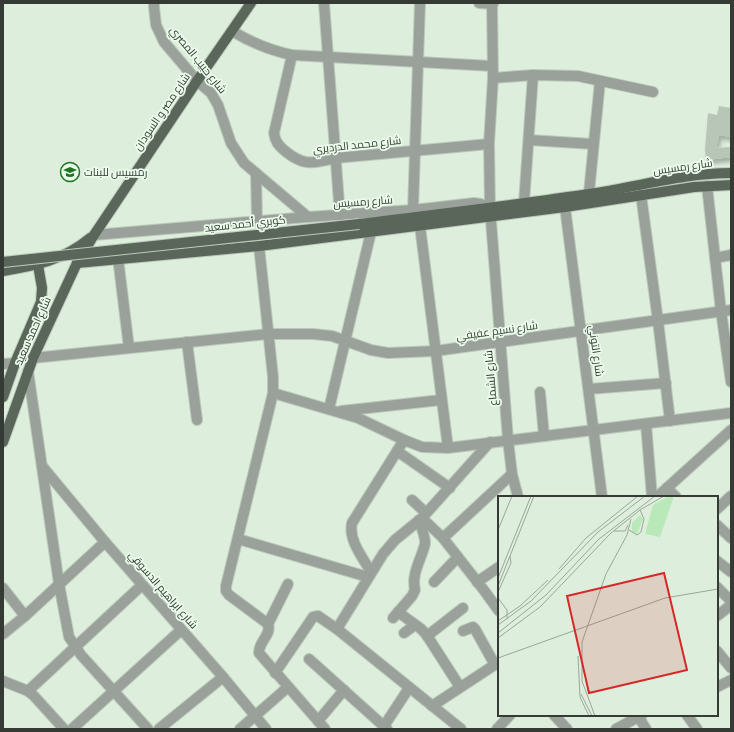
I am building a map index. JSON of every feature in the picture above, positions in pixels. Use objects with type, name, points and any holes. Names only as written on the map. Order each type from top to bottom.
[{"type":"main road","name":"شارع مصر و السودان","points":[[94,235],[251,3]]},
{"type":"main road","name":"شارع رمسيس","points":[[490,212],[565,207],[588,199],[694,176],[731,174]]},
{"type":"main road","name":"شارع رمسيس","points":[[77,263],[259,246],[420,226],[490,212],[524,203],[640,195],[707,186],[731,186]]},
{"type":"main road","name":"كوبري أحمد سعيد","points":[[3,262],[359,224],[490,212]]},
{"type":"main road","name":"شارع احمد سعيد","points":[[3,442],[32,358],[77,263],[94,235]]},
{"type":"main road","name":"شارع رمسيس","points":[[3,271],[48,262],[68,253],[94,235]]},
{"type":"main road","name":"شارع احمد سعيد","points":[[3,397],[15,362],[41,302],[42,288],[38,265]]},
{"type":"street","name":"شارع حبيب المصري","points":[[154,3],[156,25],[164,42],[197,81],[211,93],[218,106],[228,136],[244,163],[308,217]]},
{"type":"street","points":[[324,3],[340,216]]},
{"type":"street","points":[[413,210],[420,3]]},
{"type":"street","points":[[479,3],[492,3]]},
{"type":"street","name":"شارع الشماع","points":[[492,3],[492,78],[489,144],[490,212],[508,440],[512,474],[518,496]]},
{"type":"street","points":[[232,31],[253,44],[272,51],[292,55],[492,66]]},
{"type":"street","name":"شارع محمد الدرديري","points":[[292,55],[274,133],[275,140],[280,147],[297,160],[314,162],[336,158],[489,144]]},
{"type":"street","points":[[492,78],[533,75],[578,76],[653,92]]},
{"type":"street","points":[[524,203],[533,75]]},
{"type":"street","points":[[588,199],[600,81]]},
{"type":"street","points":[[529,140],[593,144]]},
{"type":"street","points":[[256,173],[257,221]]},
{"type":"street","points":[[707,186],[715,258],[726,311],[731,382]]},
{"type":"street","points":[[640,195],[658,321],[670,421]]},
{"type":"street","name":"شارع رمسيس","points":[[94,235],[308,217],[413,210],[474,203],[482,204],[490,212]]},
{"type":"street","name":"شارع التوني","points":[[565,207],[602,496]]},
{"type":"street","points":[[420,226],[448,448]]},
{"type":"street","points":[[333,410],[346,340],[371,232]]},
{"type":"street","points":[[259,246],[273,377],[273,393],[226,591],[229,595],[268,624]]},
{"type":"street","points":[[715,258],[731,255]]},
{"type":"street","points":[[118,258],[130,348]]},
{"type":"street","name":"شارع نسيم عفيفي","points":[[32,358],[268,334],[312,334],[332,336],[371,350],[388,352],[435,351],[726,311]]},
{"type":"street","points":[[187,342],[197,420]]},
{"type":"street","points":[[3,364],[15,362]]},
{"type":"street","points":[[28,371],[59,584],[69,637],[75,647],[148,729]]},
{"type":"street","points":[[589,389],[666,383]]},
{"type":"street","points":[[540,392],[544,436]]},
{"type":"street","points":[[273,393],[358,418],[422,447],[448,448],[731,413]]},
{"type":"street","points":[[333,410],[441,400]]},
{"type":"street","points":[[646,424],[652,496]]},
{"type":"street","points":[[658,496],[731,430]]},
{"type":"street","points":[[370,575],[352,537],[351,529],[356,516],[404,440]]},
{"type":"street","points":[[337,629],[383,554],[395,540],[422,517],[450,488],[490,442]]},
{"type":"street","points":[[397,451],[450,488]]},
{"type":"street","name":"شارع ابراهيم الدسوقي","points":[[42,466],[105,542],[224,678],[266,729]]},
{"type":"street","points":[[444,538],[512,474]]},
{"type":"street","points":[[668,488],[675,496]]},
{"type":"street","points":[[718,508],[731,496]]},
{"type":"street","points":[[412,500],[422,517],[444,538],[498,610]]},
{"type":"street","points":[[422,517],[425,543],[414,576],[415,590],[412,596],[395,615],[415,625],[427,636],[460,687]]},
{"type":"street","points":[[718,526],[731,538]]},
{"type":"street","points":[[238,539],[370,575]]},
{"type":"street","points":[[3,634],[25,616],[105,542]]},
{"type":"street","points":[[434,582],[458,557]]},
{"type":"street","points":[[718,562],[731,572]]},
{"type":"street","points":[[477,582],[498,568]]},
{"type":"street","points":[[288,584],[268,624],[269,632],[260,646],[259,653],[321,725],[344,690]]},
{"type":"street","points":[[28,691],[142,585]]},
{"type":"street","points":[[3,588],[25,616]]},
{"type":"street","points":[[718,588],[731,601]]},
{"type":"street","points":[[718,615],[731,605]]},
{"type":"street","points":[[427,636],[463,608]]},
{"type":"street","points":[[275,673],[313,617],[320,616],[461,729]]},
{"type":"street","points":[[404,633],[415,625]]},
{"type":"street","points":[[432,706],[497,664],[473,627],[463,631]]},
{"type":"street","points":[[72,729],[181,630]]},
{"type":"street","points":[[718,652],[731,668]]},
{"type":"street","points":[[309,659],[385,728],[409,688]]},
{"type":"street","points":[[159,729],[224,678]]},
{"type":"street","points":[[3,680],[28,691],[64,729]]},
{"type":"street","points":[[718,686],[731,680]]},
{"type":"street","points":[[240,729],[288,687]]},
{"type":"street","points":[[497,729],[509,716]]},
{"type":"street","points":[[555,716],[563,724]]},
{"type":"street","points":[[616,729],[640,716],[646,729]]},
{"type":"street","points":[[688,716],[697,729]]},
{"type":"building","points":[[719,106],[731,108],[731,137],[719,135],[716,148],[730,147],[731,144],[731,157],[706,160],[705,149],[708,113],[717,115]]},
{"type":"place","name":"رمسيس للبنات","points":[[70,172]]}]
